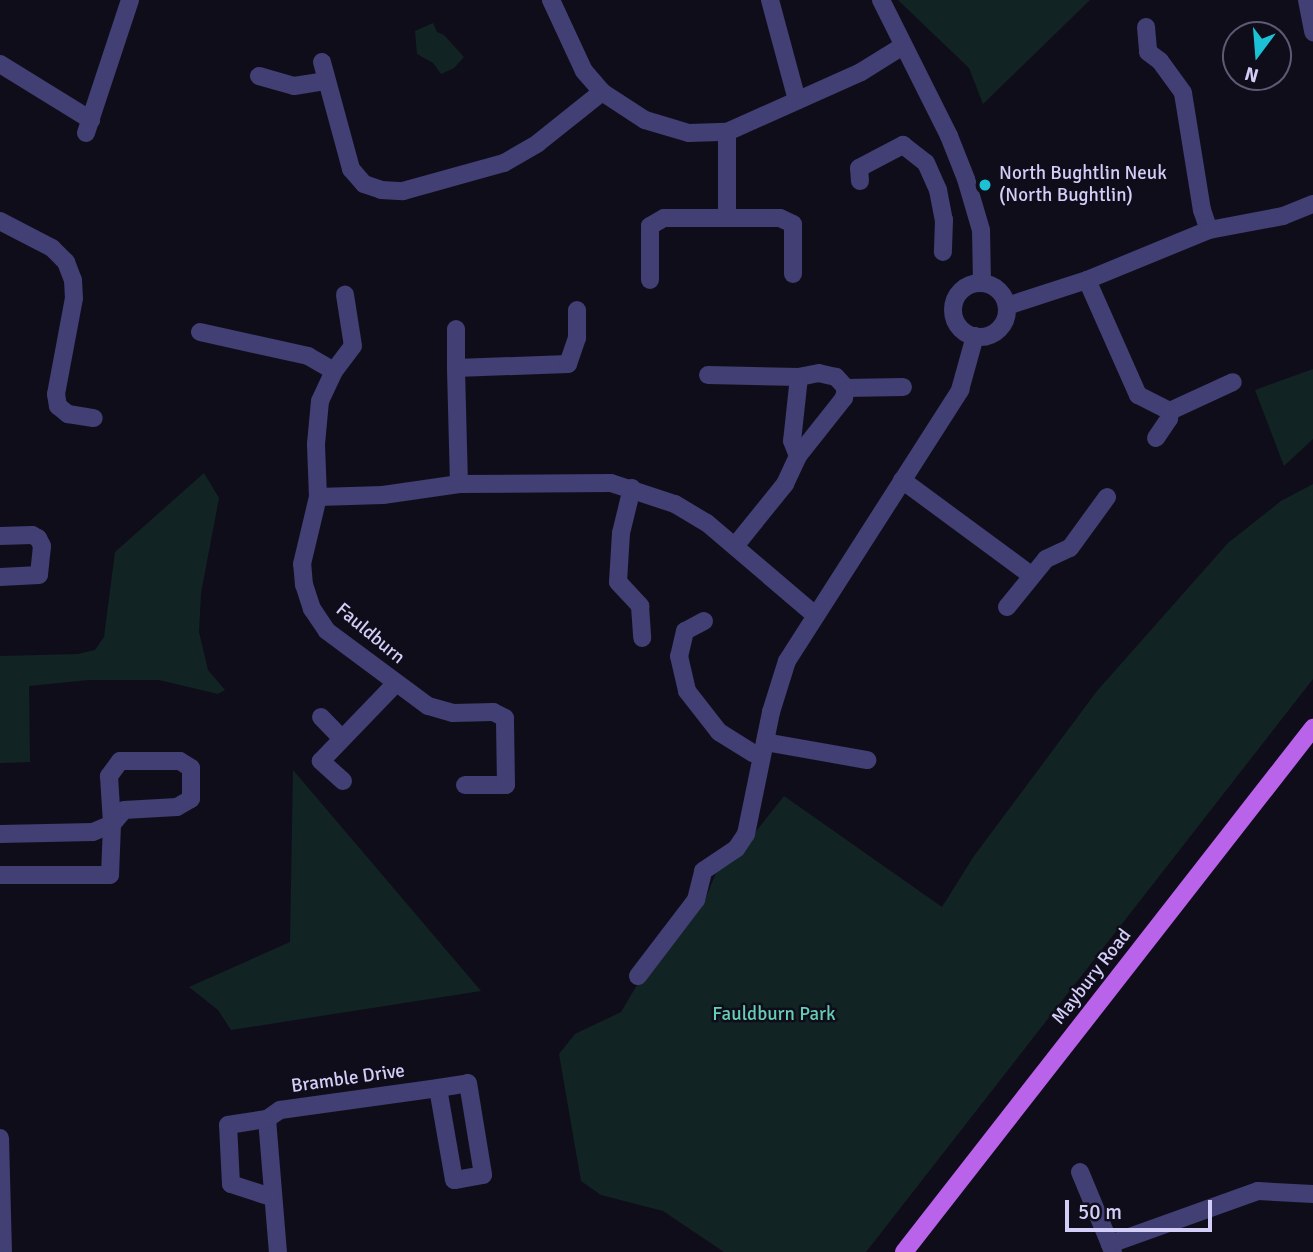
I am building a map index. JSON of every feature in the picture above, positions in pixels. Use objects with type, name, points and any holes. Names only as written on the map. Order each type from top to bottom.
[{"type":"main road","name":"Maybury Road","points":[[904,1252],[1313,728]]},
{"type":"street","points":[[0,64],[89,126],[131,0]]},
{"type":"street","points":[[551,0],[584,71],[602,92],[646,120],[689,133],[727,132],[861,72],[904,46]]},
{"type":"street","points":[[770,0],[797,100]]},
{"type":"street","points":[[881,0],[966,179],[981,230],[982,283]]},
{"type":"street","points":[[1307,0],[1313,32]]},
{"type":"street","points":[[1146,27],[1148,52],[1160,61],[1183,93],[1202,211],[1209,230]]},
{"type":"street","points":[[322,61],[351,169],[364,184],[381,190],[403,191],[504,163],[538,143],[602,92]]},
{"type":"street","points":[[259,76],[294,86],[327,81]]},
{"type":"street","points":[[727,132],[727,216]]},
{"type":"street","points":[[860,181],[859,168],[903,145],[926,163],[938,190],[944,220],[943,253]]},
{"type":"street","points":[[938,190],[966,179]]},
{"type":"street","points":[[1007,306],[1087,281],[1209,230],[1283,216],[1313,204]]},
{"type":"street","points":[[650,280],[650,226],[664,219],[727,216],[780,218],[793,224],[793,274]]},
{"type":"street","points":[[0,221],[52,248],[66,262],[73,280],[74,298],[56,394],[58,406],[68,414],[94,418]]},
{"type":"street","points":[[1087,281],[1138,395],[1170,411]]},
{"type":"street","points":[[982,283],[997,289],[1007,306],[1006,317],[998,329],[975,337],[962,330],[953,309],[956,297],[963,289],[982,283]]},
{"type":"street","name":"Fauldburn","points":[[345,295],[353,346],[334,371],[320,401],[316,444],[318,497],[302,564],[304,585],[312,609],[327,631],[428,706],[453,713],[493,712],[505,718],[506,785],[465,785]]},
{"type":"street","points":[[456,368],[568,364],[577,338],[577,310]]},
{"type":"street","points":[[456,329],[459,484]]},
{"type":"street","points":[[200,332],[308,356],[334,371]]},
{"type":"street","points":[[638,976],[696,900],[703,871],[736,849],[746,834],[764,748],[787,661],[960,390],[975,337]]},
{"type":"street","points":[[708,375],[799,377],[819,373],[836,377],[846,388],[903,387]]},
{"type":"street","points":[[798,456],[792,440],[799,377]]},
{"type":"street","points":[[1170,411],[1233,382]]},
{"type":"street","points":[[736,546],[785,484],[798,456],[844,398],[846,388]]},
{"type":"street","points":[[1156,438],[1169,419],[1170,411]]},
{"type":"street","points":[[902,480],[1031,575]]},
{"type":"street","points":[[318,497],[383,495],[459,484],[611,483],[675,504],[708,523],[816,615]]},
{"type":"street","points":[[632,488],[621,533],[618,582],[640,606],[642,638]]},
{"type":"street","points":[[1007,607],[1046,559],[1070,548],[1107,497]]},
{"type":"street","points":[[0,536],[38,538],[42,546],[42,570],[33,577],[0,576]]},
{"type":"street","points":[[704,621],[685,632],[679,656],[687,691],[719,732],[753,753],[764,748],[867,760]]},
{"type":"street","name":"Fauldburn","points":[[343,781],[321,761],[396,683]]},
{"type":"street","points":[[321,717],[342,739]]},
{"type":"street","points":[[0,834],[93,832],[112,824],[124,810],[177,807],[191,799],[191,768],[180,761],[120,761],[109,776],[112,824],[110,875],[0,875]]},
{"type":"street","name":"Bramble Drive","points":[[271,1197],[231,1184],[228,1125],[267,1119],[280,1110],[468,1083],[483,1175],[454,1180],[438,1088]]},
{"type":"street","points":[[267,1119],[271,1197],[278,1252]]},
{"type":"street","points":[[0,1138],[3,1252]]},
{"type":"street","points":[[1080,1172],[1111,1248],[1258,1191],[1313,1194]]},
{"type":"green space","points":[[898,0],[1090,0],[983,104],[969,68]]},
{"type":"green space","points":[[433,23],[437,32],[444,35],[464,57],[454,68],[441,74],[433,63],[417,54],[415,31]]},
{"type":"green space","points":[[1313,369],[1313,439],[1284,466],[1255,390]]},
{"type":"green space","points":[[204,473],[219,498],[201,593],[199,632],[208,670],[225,690],[218,694],[159,680],[89,680],[29,686],[30,762],[0,763],[0,656],[78,654],[95,650],[104,637],[115,552]]},
{"type":"green space","name":"Fauldburn Park","points":[[1313,484],[1313,679],[866,1252],[724,1252],[663,1211],[601,1195],[581,1181],[559,1054],[575,1034],[621,1012],[643,975],[705,900],[718,868],[738,854],[784,796],[942,907],[974,856],[1097,691],[1228,543],[1281,501]]},
{"type":"green space","points":[[293,770],[481,991],[231,1030],[218,1010],[189,987],[290,942]]},
{"type":"place","name":"North Bughtlin Neuk (North Bughtlin)","points":[[985,185]]}]
